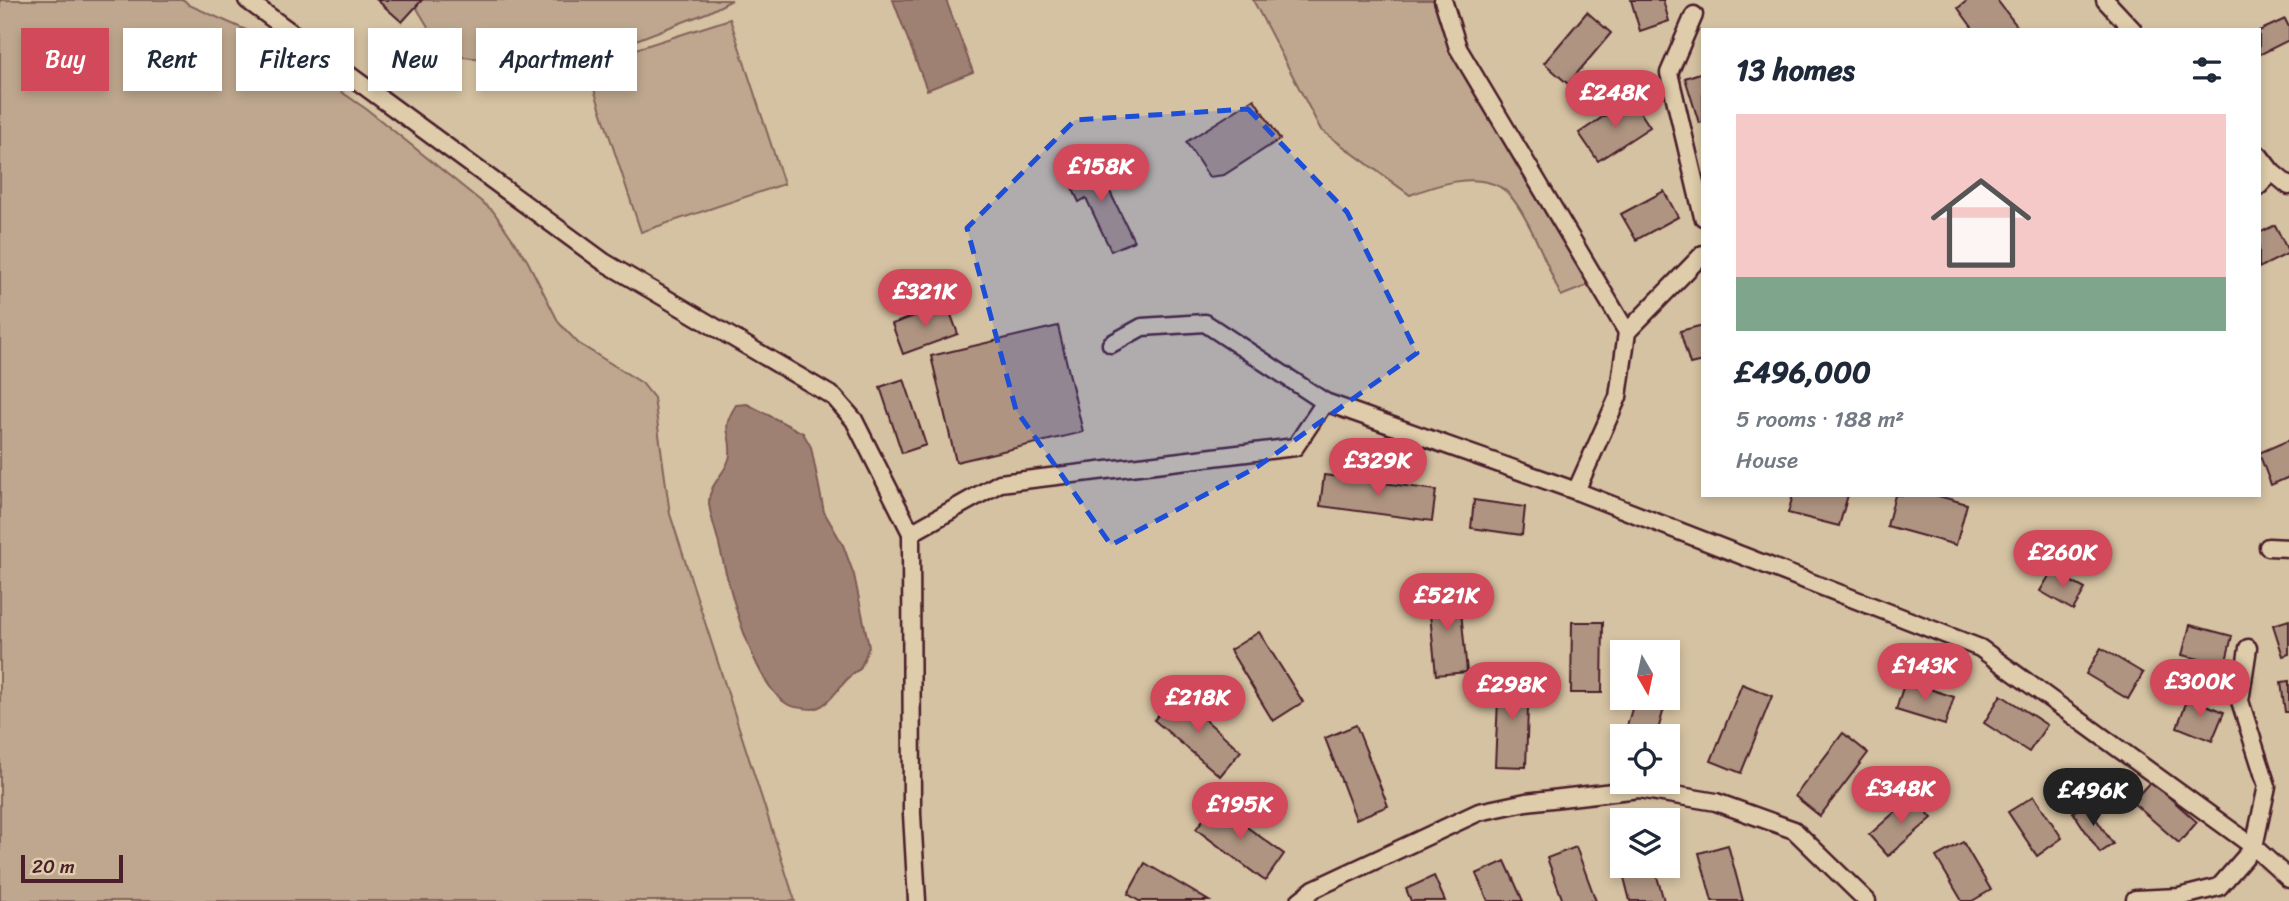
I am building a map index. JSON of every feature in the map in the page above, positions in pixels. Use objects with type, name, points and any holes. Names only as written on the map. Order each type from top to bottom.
[{"type":"lane","points":[[247,0],[604,262],[834,397],[854,420],[911,533],[912,814],[917,901]]},
{"type":"lane","points":[[1443,0],[1458,48],[1627,332]]},
{"type":"lane","points":[[2105,0],[2131,28]]},
{"type":"lane","points":[[1694,15],[1669,73],[1701,209]]},
{"type":"lane","points":[[2261,158],[2289,187]]},
{"type":"lane","points":[[2261,184],[2272,172]]},
{"type":"lane","points":[[1576,491],[1618,397],[1627,332],[1701,256]]},
{"type":"lane","points":[[1111,344],[1142,327],[1205,323],[1325,402],[1576,491],[1980,648],[2254,847],[2289,879]]},
{"type":"lane","points":[[911,533],[1000,483],[1295,447],[1325,402]]},
{"type":"lane","points":[[2268,547],[2289,548]]},
{"type":"lane","points":[[2135,899],[2179,897],[2219,887],[2254,847],[2267,786],[2240,701],[2248,648]]},
{"type":"lane","points":[[1299,901],[1314,889],[1479,812],[1526,802],[1639,789],[1716,803],[1794,830],[1867,901]]},
{"type":"highlighted area","points":[[1248,109],[1347,212],[1417,353],[1257,467],[1111,545],[1016,410],[967,228],[1075,120]]},
{"type":"shaded area","points":[[0,0],[184,0],[189,5],[241,28],[236,28],[236,91],[340,91],[369,111],[493,211],[527,260],[559,323],[578,343],[642,383],[654,398],[670,514],[795,901],[0,901]]},
{"type":"shaded area","points":[[412,0],[732,0],[709,12],[637,40],[637,28],[476,28],[476,58],[462,57],[462,28],[429,28]]},
{"type":"shaded area","points":[[893,0],[946,0],[973,72],[927,90]]},
{"type":"shaded area","points":[[1253,0],[1434,0],[1599,281],[1561,296],[1526,220],[1509,194],[1500,187],[1467,180],[1443,184],[1410,195],[1321,130]]},
{"type":"shaded area","points":[[730,19],[784,184],[641,232],[595,91],[637,91],[637,49]]},
{"type":"shaded area","points":[[747,404],[803,433],[811,447],[824,512],[843,545],[854,575],[869,647],[860,669],[848,678],[826,703],[813,709],[787,704],[762,675],[734,603],[710,512],[712,490],[730,455],[728,421],[736,405]]},
{"type":"building","points":[[377,0],[422,0],[402,22]]},
{"type":"building","points":[[1631,0],[1663,0],[1669,21],[1640,31]]},
{"type":"building","points":[[1968,0],[1997,0],[2018,28],[1973,28],[1958,8]]},
{"type":"building","points":[[1587,12],[1611,33],[1568,84],[1544,63]]},
{"type":"building","points":[[2285,19],[2289,27],[2289,40],[2261,54],[2261,30]]},
{"type":"building","points":[[1701,73],[1701,122],[1699,123],[1685,78]]},
{"type":"building","points":[[1631,98],[1650,127],[1598,161],[1579,133]]},
{"type":"building","points":[[1254,99],[1280,139],[1224,175],[1209,177],[1186,142]]},
{"type":"building","points":[[1095,161],[1134,241],[1111,251],[1086,198],[1079,202],[1066,175]]},
{"type":"building","points":[[1664,191],[1678,217],[1636,240],[1621,214]]},
{"type":"building","points":[[2275,225],[2289,253],[2261,267],[2261,232]]},
{"type":"building","points":[[947,304],[958,334],[903,354],[892,324]]},
{"type":"building","points":[[1058,326],[1083,432],[956,462],[931,356]]},
{"type":"building","points":[[1701,326],[1701,361],[1690,364],[1680,331]]},
{"type":"building","points":[[904,379],[926,445],[902,453],[880,387]]},
{"type":"building","points":[[2289,440],[2289,477],[2271,485],[2261,452]]},
{"type":"building","points":[[1324,475],[1436,490],[1432,521],[1320,506]]},
{"type":"building","points":[[1792,497],[1847,497],[1839,526],[1788,513]]},
{"type":"building","points":[[1894,497],[1942,497],[1967,504],[1956,545],[1887,526]]},
{"type":"building","points":[[1474,500],[1525,507],[1522,535],[1471,528]]},
{"type":"building","points":[[2052,571],[2085,589],[2073,610],[2040,591]]},
{"type":"building","points":[[1459,591],[1467,672],[1436,675],[1428,594]]},
{"type":"building","points":[[2289,620],[2289,654],[2283,656],[2273,625]]},
{"type":"building","points":[[1572,622],[1603,622],[1602,693],[1571,693]]},
{"type":"building","points":[[2190,625],[2232,636],[2225,665],[2182,655]]},
{"type":"building","points":[[1259,632],[1303,702],[1273,721],[1230,650]]},
{"type":"building","points":[[2101,648],[2143,673],[2128,699],[2086,674]]},
{"type":"building","points":[[1499,677],[1529,678],[1526,767],[1495,766]]},
{"type":"building","points":[[1905,681],[1954,697],[1945,725],[1896,710]]},
{"type":"building","points":[[2289,681],[2289,712],[2285,712],[2281,682]]},
{"type":"building","points":[[1742,684],[1772,696],[1741,773],[1711,761]]},
{"type":"building","points":[[1176,694],[1241,751],[1220,776],[1154,720]]},
{"type":"building","points":[[2001,695],[2047,725],[2029,752],[1984,723]]},
{"type":"building","points":[[2188,698],[2224,712],[2212,741],[2177,727]]},
{"type":"building","points":[[1632,710],[1664,710],[1660,724],[1628,724]]},
{"type":"building","points":[[1356,725],[1388,806],[1356,819],[1325,738]]},
{"type":"building","points":[[1843,733],[1868,753],[1820,816],[1795,796]]},
{"type":"building","points":[[2151,781],[2197,822],[2179,843],[2132,802]]},
{"type":"building","points":[[1913,796],[1932,818],[1888,856],[1869,835]]},
{"type":"building","points":[[2034,796],[2062,838],[2037,856],[2008,812]]},
{"type":"building","points":[[1215,804],[1284,854],[1265,881],[1196,829]]},
{"type":"building","points":[[2086,804],[2113,844],[2100,853],[2073,812]]},
{"type":"building","points":[[1963,842],[1991,890],[1972,901],[1962,901],[1936,857]]},
{"type":"building","points":[[1728,845],[1743,901],[1712,901],[1699,853]]},
{"type":"building","points":[[1576,847],[1596,901],[1563,901],[1547,858]]},
{"type":"building","points":[[1505,861],[1523,901],[1488,901],[1476,874]]},
{"type":"building","points":[[1145,863],[1209,901],[1139,901],[1128,894]]},
{"type":"building","points":[[1434,876],[1445,901],[1411,901],[1406,889]]},
{"type":"building","points":[[1624,878],[1657,878],[1664,901],[1630,901]]}]
